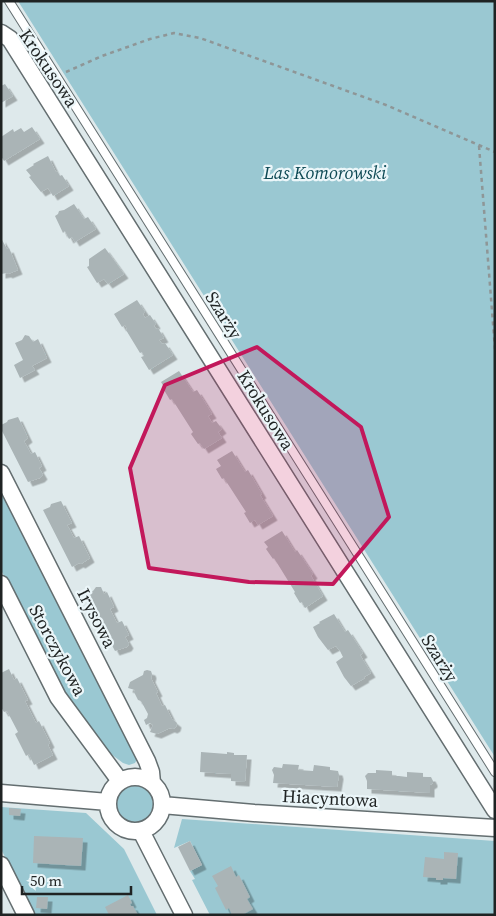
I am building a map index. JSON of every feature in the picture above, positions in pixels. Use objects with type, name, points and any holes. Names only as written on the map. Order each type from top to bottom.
[{"type":"street","name":"Krokusowa","points":[[1,33],[10,40],[495,810]]},
{"type":"street","name":"Irysowa","points":[[1,473],[147,761],[152,783]]},
{"type":"street","name":"Storczykowa","points":[[1,584],[58,697],[120,781]]},
{"type":"street","points":[[136,777],[152,783],[160,792],[162,805],[162,811],[156,822],[147,829],[131,832],[117,825],[110,817],[108,802],[111,790],[120,781],[136,777]]},
{"type":"street","points":[[1,793],[108,802]]},
{"type":"street","name":"Hiacyntowa","points":[[162,805],[254,813],[495,828]]},
{"type":"street","points":[[141,831],[184,915]]},
{"type":"street","points":[[1,865],[26,915]]},
{"type":"lane","name":"Szarży","points":[[9,1],[495,772]]},
{"type":"path","points":[[55,76],[122,49],[174,33],[200,38],[386,105],[495,152]]},
{"type":"path","points":[[479,146],[495,349]]},
{"type":"highlighted area","points":[[257,347],[361,427],[389,517],[333,584],[249,582],[149,568],[130,468],[165,385]]},
{"type":"green space","name":"Las Komorowski","points":[[18,1],[495,1],[495,757]]},
{"type":"green space","points":[[1,485],[138,757],[135,763],[129,765],[123,763],[103,748],[67,698],[1,570]]},
{"type":"green space","points":[[134,785],[147,791],[153,804],[147,817],[134,823],[121,817],[115,804],[121,791]]},
{"type":"green space","points":[[1,807],[86,813],[124,849],[157,915],[34,915],[1,849]]},
{"type":"green space","points":[[182,819],[495,841],[495,915],[210,915],[192,880],[195,879],[190,871],[202,865],[190,841],[174,848]]},
{"type":"building","points":[[5,84],[13,96],[1,103],[1,86]]},
{"type":"building","points":[[32,127],[40,139],[4,161],[1,156],[1,137],[13,129],[14,132],[21,128],[24,132]]},
{"type":"building","points":[[48,156],[56,172],[60,176],[62,175],[69,186],[53,196],[48,188],[41,192],[26,170]]},
{"type":"building","points":[[74,204],[84,219],[88,217],[96,229],[75,242],[72,237],[69,239],[65,231],[63,233],[55,216],[59,211]]},
{"type":"building","points":[[1,238],[7,249],[9,248],[18,270],[8,274],[1,274]]},
{"type":"building","points":[[105,248],[124,274],[108,284],[104,279],[97,283],[87,267],[89,266],[89,259]]},
{"type":"building","points":[[137,300],[145,312],[143,314],[145,318],[150,315],[156,324],[154,326],[156,329],[158,328],[164,338],[159,340],[162,344],[165,343],[173,355],[149,370],[141,357],[144,356],[142,352],[140,353],[125,325],[122,327],[114,314]]},
{"type":"building","points":[[25,335],[29,336],[33,342],[38,339],[47,358],[32,366],[35,370],[20,378],[14,365],[23,360],[15,343],[22,340]]},
{"type":"building","points":[[179,371],[193,392],[197,390],[204,401],[212,414],[208,416],[212,423],[216,421],[222,429],[218,432],[222,438],[204,449],[191,434],[193,432],[172,399],[170,400],[161,382]]},
{"type":"building","points":[[18,417],[28,438],[24,441],[31,454],[35,452],[42,466],[39,468],[43,475],[28,482],[1,429],[1,425],[8,420]]},
{"type":"building","points":[[232,451],[245,472],[248,470],[273,516],[258,525],[255,520],[250,523],[244,513],[246,512],[216,469],[221,466],[217,460]]},
{"type":"building","points":[[61,501],[72,523],[67,525],[74,538],[79,536],[90,558],[72,567],[43,510],[50,507],[51,504]]},
{"type":"building","points":[[282,531],[295,552],[297,550],[313,574],[311,576],[323,596],[305,608],[302,602],[300,603],[274,558],[266,549],[268,547],[264,542]]},
{"type":"building","points":[[96,587],[101,587],[104,594],[107,592],[114,607],[110,609],[117,623],[122,621],[129,635],[125,637],[129,644],[127,647],[115,651],[85,594],[93,591]]},
{"type":"building","points":[[334,614],[345,632],[348,630],[363,653],[360,655],[371,673],[351,686],[336,662],[343,657],[340,651],[336,646],[328,650],[313,627]]},
{"type":"building","points":[[9,669],[14,680],[17,678],[28,700],[25,701],[36,723],[39,721],[50,743],[48,745],[53,755],[34,765],[29,754],[26,756],[15,734],[18,732],[7,711],[4,712],[1,707],[1,673]]},
{"type":"building","points":[[144,671],[151,671],[151,678],[162,706],[165,705],[172,719],[177,723],[173,729],[170,728],[157,734],[150,732],[153,725],[150,723],[146,725],[144,720],[148,714],[141,701],[138,700],[134,692],[135,690],[128,688],[130,682],[143,675]]},
{"type":"building","points":[[201,752],[227,754],[227,752],[234,753],[234,755],[247,755],[245,782],[231,781],[231,774],[200,772]]},
{"type":"building","points":[[283,764],[299,765],[298,770],[313,771],[314,765],[330,767],[330,770],[338,771],[337,787],[273,783],[274,775],[272,770],[274,767],[282,768]]},
{"type":"building","points":[[376,770],[392,771],[392,776],[407,777],[407,772],[423,773],[423,777],[431,777],[433,781],[430,785],[430,793],[367,789],[365,776],[368,773],[376,773]]},
{"type":"building","points":[[9,808],[21,809],[20,816],[9,815]]},
{"type":"building","points":[[34,836],[83,838],[81,866],[33,863]]},
{"type":"building","points":[[190,841],[202,865],[190,871],[178,847]]},
{"type":"building","points":[[444,852],[458,853],[456,879],[443,878],[443,880],[436,880],[436,878],[423,877],[425,857],[444,859]]},
{"type":"building","points":[[231,866],[236,877],[239,875],[250,897],[247,899],[253,909],[242,915],[232,915],[229,908],[226,910],[215,888],[218,886],[212,876]]},
{"type":"building","points":[[128,895],[132,903],[130,904],[131,906],[133,906],[138,915],[109,915],[105,907]]},
{"type":"building","points":[[37,897],[48,897],[47,909],[36,908]]}]
